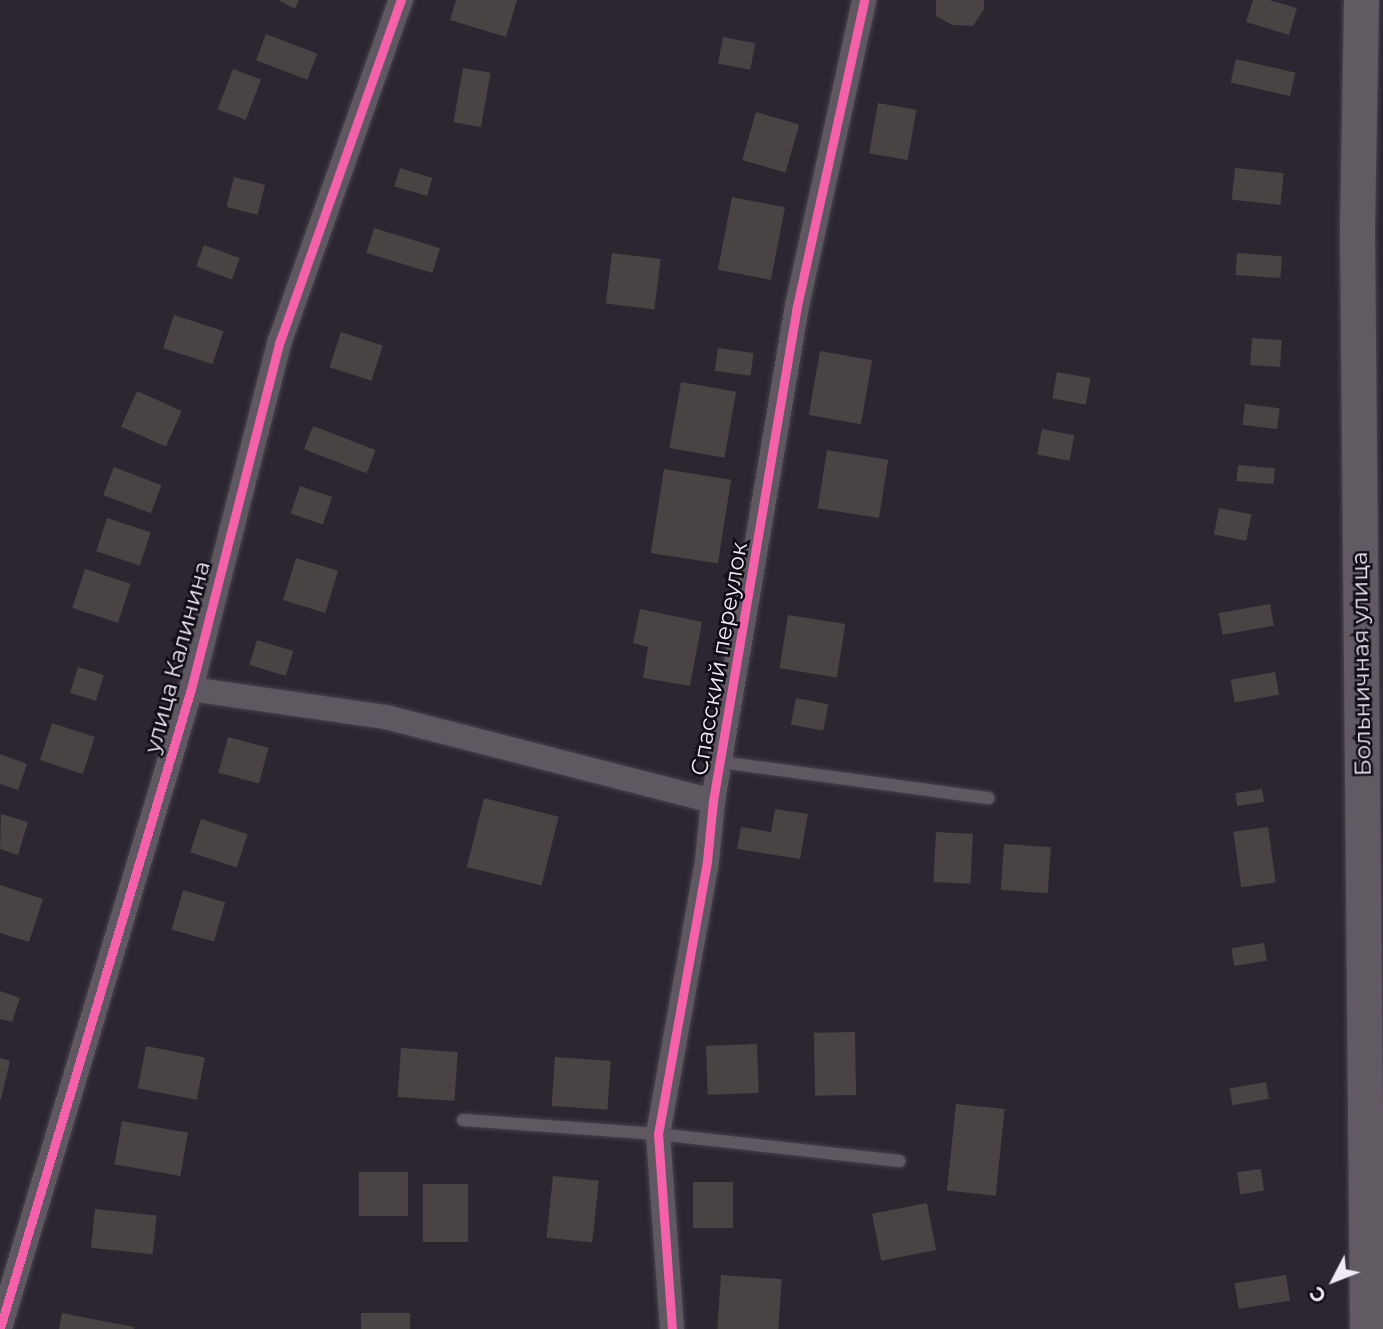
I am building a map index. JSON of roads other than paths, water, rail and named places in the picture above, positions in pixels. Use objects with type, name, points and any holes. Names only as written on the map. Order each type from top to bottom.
[{"type":"street","name":"улица Калинина","points":[[0,1328],[191,689],[280,341],[401,0]]},
{"type":"street","name":"Спасский переулок","points":[[672,1329],[658,1134],[707,861],[713,801],[797,306],[864,0]]},
{"type":"street","name":"Больничная улица","points":[[1362,0],[1357,229],[1367,1329]]},
{"type":"street","points":[[191,689],[386,717],[713,801]]},
{"type":"lane","points":[[721,762],[989,798]]},
{"type":"lane","points":[[463,1120],[658,1134],[900,1161]]}]
